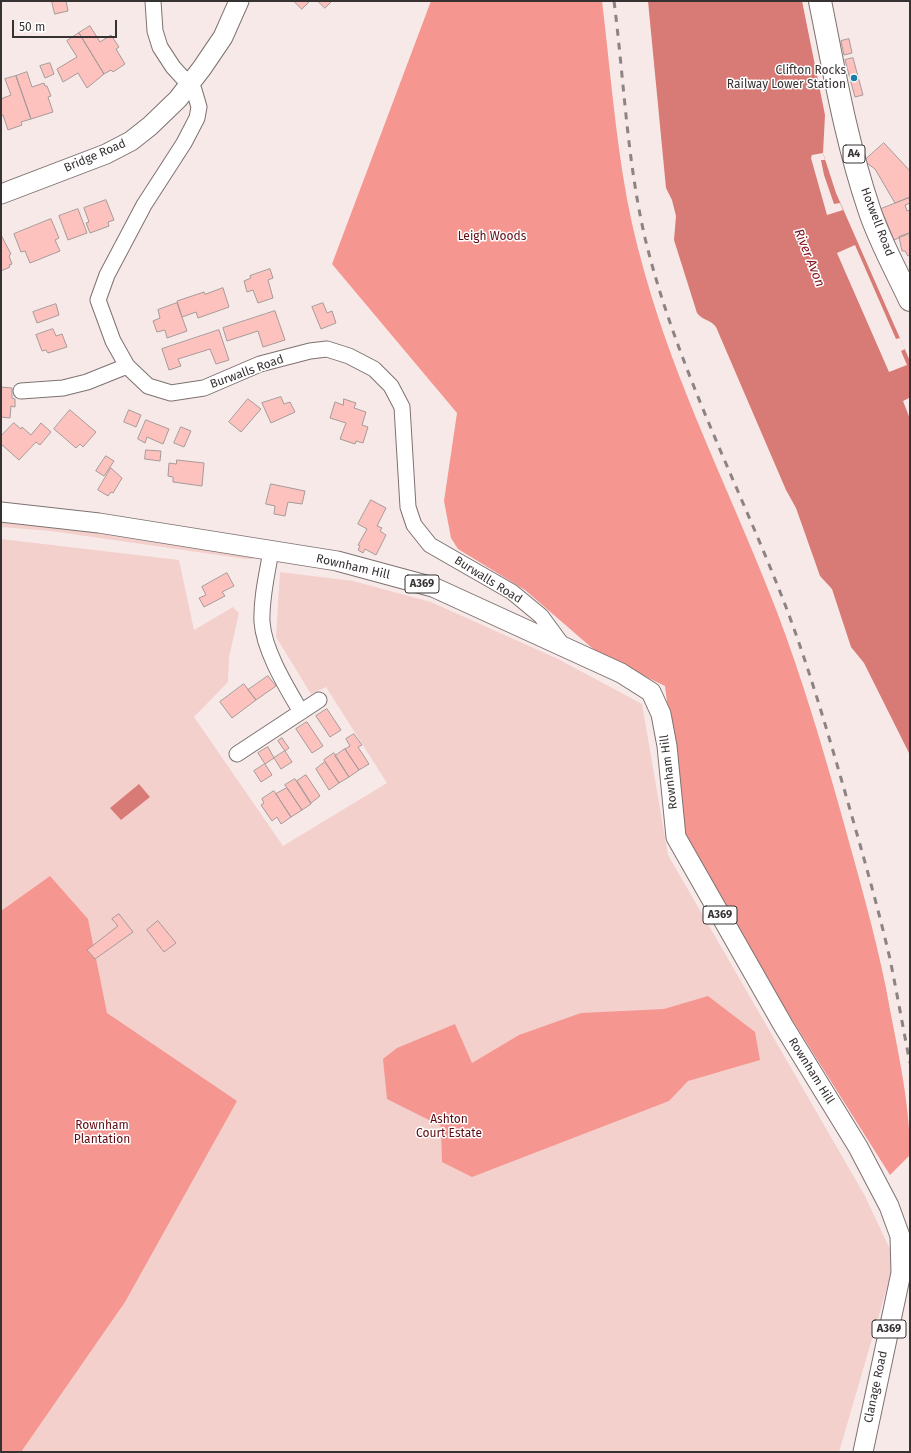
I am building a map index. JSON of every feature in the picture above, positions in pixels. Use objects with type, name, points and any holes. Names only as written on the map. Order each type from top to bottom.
[{"type":"highway","name":"Hotwell Road","points":[[820,1],[838,93],[865,198],[876,227],[910,300]]},
{"type":"main road","name":"Bridge Road","points":[[206,62],[215,33],[229,1]]},
{"type":"main road","name":"Bridge Road","points":[[1,194],[119,148],[150,126],[190,84],[206,62],[223,37],[239,1]]},
{"type":"main road","name":"Rownham Hill","points":[[1,512],[99,523],[337,561],[433,587],[563,646],[621,674],[651,692],[663,722],[676,837],[783,1025],[858,1147],[890,1206]]},
{"type":"main road","name":"Clanage Road","points":[[862,1452],[901,1273],[900,1236],[890,1206]]},
{"type":"street","points":[[153,1],[155,31],[160,47],[173,67],[190,84]]},
{"type":"street","name":"Burwalls Road","points":[[190,84],[196,94],[199,107],[197,118],[184,143],[144,205],[103,282],[98,300],[113,341],[127,366],[148,386],[171,393],[204,388],[260,364],[310,351],[327,349],[349,356],[374,369],[391,386],[402,407],[408,507],[414,525],[430,545],[512,592],[541,616],[563,646]]},
{"type":"street","points":[[21,391],[63,388],[87,382],[127,366]]},
{"type":"street","points":[[271,551],[262,623],[270,653],[283,681],[301,712]]},
{"type":"street","points":[[237,754],[320,700]]},
{"type":"green space","name":"Leigh Woods","points":[[431,1],[602,1],[616,125],[627,199],[648,286],[665,338],[680,377],[777,612],[795,662],[834,788],[876,944],[902,1072],[908,1113],[910,1155],[890,1175],[716,899],[684,834],[665,686],[599,654],[525,590],[458,549],[451,538],[444,501],[457,413],[332,264]]},
{"type":"green space","points":[[1,518],[248,554],[254,559],[51,531],[1,527]]},
{"type":"green space","name":"Ashton Court Estate","points":[[1,539],[179,560],[194,630],[233,607],[239,613],[229,657],[228,682],[194,717],[283,846],[387,783],[326,687],[311,694],[276,637],[280,572],[353,581],[431,602],[558,659],[642,704],[668,855],[865,1196],[895,1260],[839,1452],[1,1452]]},
{"type":"green space","name":"Rownham Plantation","points":[[50,876],[88,919],[107,1013],[237,1101],[125,1302],[21,1452],[1,1452],[1,911]]},
{"type":"green space","points":[[708,996],[755,1032],[760,1060],[688,1081],[669,1101],[472,1177],[442,1162],[441,1126],[387,1099],[383,1059],[397,1048],[455,1024],[472,1063],[519,1035],[581,1013],[664,1009]]},
{"type":"water","name":"River Avon","points":[[648,1],[802,1],[825,115],[823,153],[836,193],[910,361],[910,755],[864,663],[851,647],[832,589],[820,576],[796,508],[786,490],[716,327],[697,313],[674,240],[676,216],[672,200],[666,188]]},
{"type":"water","points":[[139,784],[150,797],[121,820],[110,808]]},
{"type":"pier","points":[[823,153],[825,160],[821,160],[824,175],[834,204],[840,203],[843,210],[827,215],[811,158],[812,155]]},
{"type":"pier","points":[[855,245],[896,339],[900,338],[905,349],[901,351],[907,365],[889,372],[837,253]]},
{"type":"pier","points":[[909,398],[910,401],[910,419],[903,401]]},
{"type":"building","points":[[52,1],[66,1],[68,11],[55,14]]},
{"type":"building","points":[[294,1],[310,1],[302,9]]},
{"type":"building","points":[[318,1],[332,1],[325,8]]},
{"type":"building","points":[[90,26],[100,42],[111,35],[119,47],[116,49],[125,64],[113,72],[111,70],[104,74],[79,33]]},
{"type":"building","points":[[79,33],[104,74],[87,88],[78,73],[63,82],[57,69],[77,57],[67,41]]},
{"type":"building","points":[[849,39],[852,53],[844,55],[841,41]]},
{"type":"building","name":"Clifton Rocks Railway Lower Station","points":[[853,58],[863,95],[855,97],[845,60]]},
{"type":"building","points":[[50,63],[54,74],[45,78],[40,66]]},
{"type":"building","points":[[27,72],[32,87],[44,83],[45,86],[47,86],[51,96],[48,97],[53,112],[31,119],[16,76]]},
{"type":"building","points":[[16,76],[31,119],[21,122],[22,125],[8,130],[3,115],[1,116],[1,99],[11,95],[5,79]]},
{"type":"building","points":[[884,143],[910,171],[910,197],[895,203],[875,169],[864,161]]},
{"type":"building","points":[[909,198],[910,203],[905,205],[907,211],[910,210],[910,233],[894,240],[881,209]]},
{"type":"building","points":[[106,200],[114,220],[108,222],[109,226],[90,233],[86,223],[89,222],[84,208]]},
{"type":"building","points":[[78,209],[87,233],[68,240],[59,216]]},
{"type":"building","points":[[51,219],[59,238],[55,240],[60,251],[30,263],[25,251],[21,252],[14,234]]},
{"type":"building","points":[[910,233],[910,255],[908,256],[905,251],[902,251],[899,237]]},
{"type":"building","points":[[1,235],[11,254],[9,256],[12,264],[9,265],[10,267],[1,271]]},
{"type":"building","points":[[270,269],[273,278],[268,280],[273,298],[258,303],[253,290],[247,292],[244,281],[251,278],[250,276]]},
{"type":"building","points":[[223,288],[229,307],[198,318],[196,312],[182,317],[177,301],[204,292],[205,294]]},
{"type":"building","points":[[177,303],[187,331],[167,338],[165,330],[157,332],[153,321],[160,318],[158,310]]},
{"type":"building","points":[[323,303],[327,313],[332,311],[336,323],[321,329],[312,307]]},
{"type":"building","points":[[56,304],[59,315],[37,323],[33,312]]},
{"type":"building","points":[[275,311],[285,340],[263,347],[258,331],[227,341],[223,328]]},
{"type":"building","points":[[53,329],[56,336],[62,334],[67,347],[48,353],[46,350],[42,351],[36,335]]},
{"type":"building","points":[[219,330],[229,360],[216,364],[210,349],[178,359],[181,366],[169,370],[162,349]]},
{"type":"building","points":[[1,387],[12,388],[12,398],[15,399],[15,407],[11,406],[10,418],[1,417]]},
{"type":"building","points":[[281,397],[284,404],[290,402],[295,412],[271,423],[262,403]]},
{"type":"building","points":[[248,399],[261,409],[241,432],[229,422]]},
{"type":"building","points":[[344,399],[356,403],[354,408],[366,412],[362,425],[368,427],[363,443],[356,441],[355,444],[340,439],[346,423],[330,418],[335,402],[343,405]]},
{"type":"building","points":[[70,410],[96,432],[83,447],[80,444],[76,448],[54,429]]},
{"type":"building","points":[[129,410],[141,415],[136,427],[124,422]]},
{"type":"building","points":[[146,420],[169,429],[163,444],[147,437],[145,443],[138,439]]},
{"type":"building","points":[[14,423],[21,429],[22,427],[31,435],[41,423],[51,432],[40,445],[36,442],[19,460],[1,444],[1,436]]},
{"type":"building","points":[[181,427],[191,431],[184,447],[174,443]]},
{"type":"building","points":[[146,450],[161,451],[160,461],[145,459]]},
{"type":"building","points":[[106,456],[114,461],[104,476],[96,471]]},
{"type":"building","points":[[177,460],[204,463],[202,486],[173,482],[173,477],[168,476],[169,463],[176,464]]},
{"type":"building","points":[[111,468],[122,478],[113,493],[111,492],[108,496],[98,490]]},
{"type":"building","points":[[271,484],[305,491],[302,504],[288,502],[285,516],[274,514],[275,506],[266,504]]},
{"type":"building","points":[[371,500],[386,508],[377,526],[382,528],[380,531],[386,535],[376,555],[365,549],[363,553],[358,550],[360,546],[358,545],[367,529],[358,524]]},
{"type":"building","points":[[227,573],[234,586],[222,592],[225,596],[204,607],[199,598],[206,595],[202,587]]},
{"type":"building","points":[[268,676],[276,686],[256,700],[248,690]]},
{"type":"building","points":[[244,684],[256,700],[232,718],[220,702]]},
{"type":"building","points":[[327,709],[341,730],[330,737],[316,716]]},
{"type":"building","points":[[307,722],[323,746],[312,753],[296,729]]},
{"type":"building","points":[[354,734],[362,745],[358,747],[369,764],[359,770],[345,749],[350,746],[346,739]]},
{"type":"building","points":[[282,738],[289,748],[285,751],[278,741]]},
{"type":"building","points":[[268,747],[274,758],[265,764],[258,753]]},
{"type":"building","points":[[345,749],[359,770],[349,777],[335,756]]},
{"type":"building","points":[[285,751],[292,762],[281,769],[274,758]]},
{"type":"building","points":[[334,753],[349,777],[339,783],[324,760]]},
{"type":"building","points":[[325,762],[339,783],[329,790],[316,769]]},
{"type":"building","points":[[265,764],[272,775],[261,782],[254,771]]},
{"type":"building","points":[[306,775],[320,796],[311,803],[297,781]]},
{"type":"building","points":[[295,779],[311,804],[302,810],[285,785]]},
{"type":"building","points":[[287,788],[302,810],[291,817],[276,794]]},
{"type":"building","points":[[274,791],[291,817],[281,824],[277,817],[272,821],[261,805],[264,803],[262,799]]},
{"type":"building","points":[[119,914],[133,932],[95,959],[87,950],[118,926],[112,919]]},
{"type":"building","points":[[158,921],[176,943],[164,952],[147,930]]},
{"type":"railway","points":[[614,1],[626,120],[634,179],[645,238],[658,286],[691,379],[768,561],[810,676],[845,792],[880,917],[890,959],[910,1063]]},
{"type":"place","name":"Clifton Rocks Railway Lower Station","points":[[854,78]]}]
